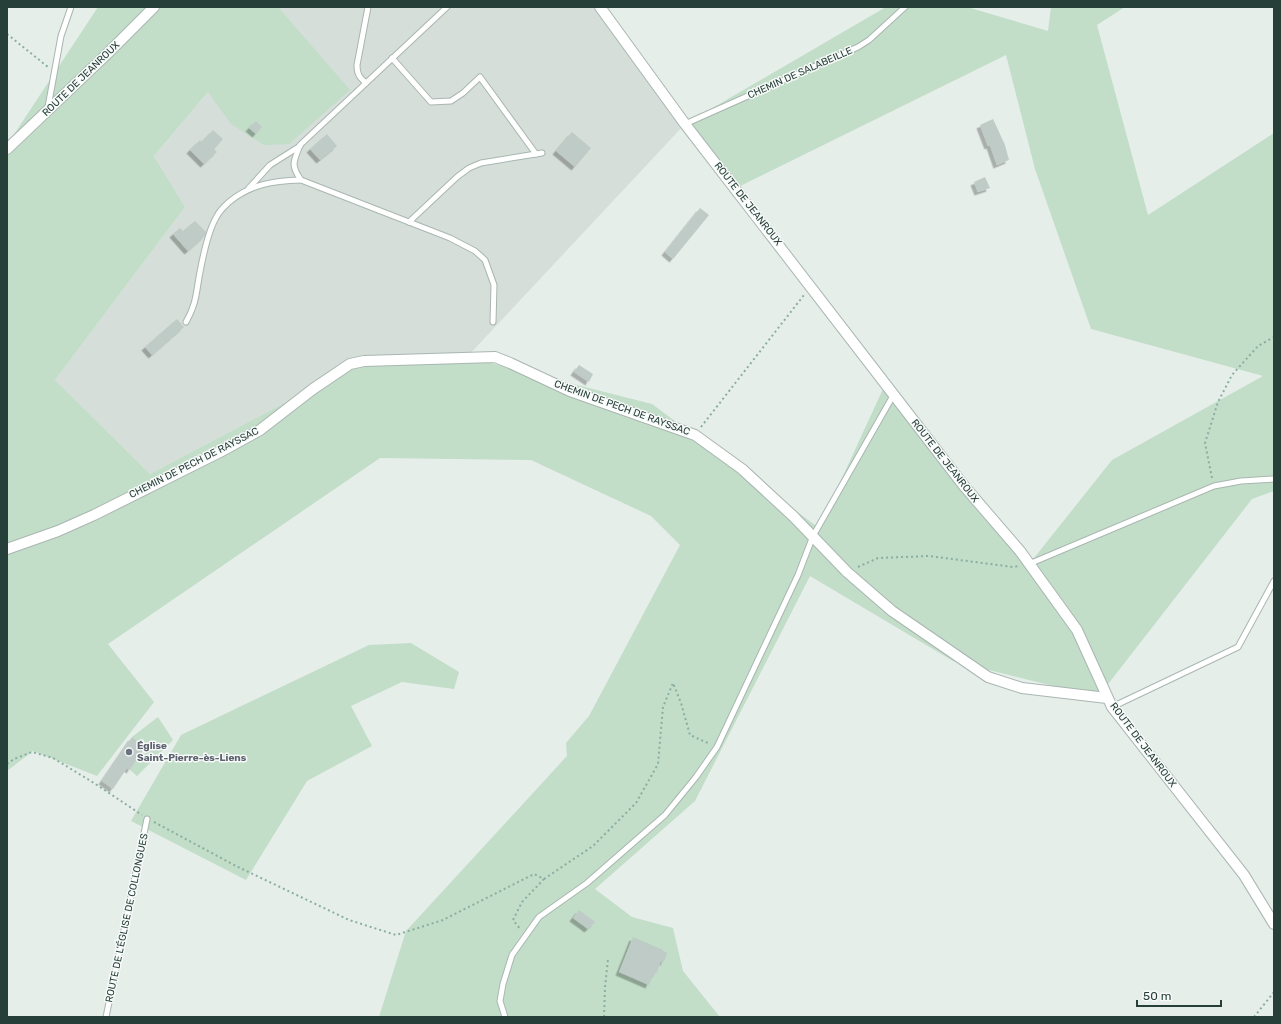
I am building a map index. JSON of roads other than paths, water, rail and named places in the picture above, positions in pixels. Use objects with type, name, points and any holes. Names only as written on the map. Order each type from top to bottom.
[{"type":"street","name":"ROUTE DE JEANROUX","points":[[7,148],[47,112],[154,7]]},
{"type":"street","name":"ROUTE DE JEANROUX","points":[[600,7],[685,124],[964,486],[1020,551],[1077,630],[1112,708],[1244,875],[1274,924]]},
{"type":"street","name":"CHEMIN DE PECH DE RAYSSAC","points":[[7,549],[58,531],[94,515],[220,452],[260,430],[313,389],[350,364],[364,360],[494,357],[570,391],[695,435],[742,469],[813,536]]},
{"type":"street","points":[[813,536],[848,572],[892,611],[988,677],[1022,688],[1107,698]]},
{"type":"lane","points":[[47,112],[61,36],[71,7]]},
{"type":"lane","points":[[366,83],[357,72],[357,65],[368,7]]},
{"type":"lane","points":[[247,190],[270,165],[300,145],[447,7]]},
{"type":"lane","name":"CHEMIN DE SALABEILLE","points":[[685,124],[858,48],[869,40],[905,7]]},
{"type":"lane","points":[[392,58],[432,102],[451,101],[463,93],[480,77],[536,154]]},
{"type":"lane","points":[[300,145],[294,160],[295,171],[301,180]]},
{"type":"lane","points":[[409,222],[457,177],[469,168],[481,163],[542,154]]},
{"type":"lane","points":[[186,322],[193,310],[202,260],[216,216],[220,211],[233,199],[255,186],[278,181],[301,180],[457,241],[475,251],[485,260],[494,286],[493,322]]},
{"type":"lane","points":[[505,1017],[500,1001],[503,984],[512,955],[539,917],[587,883],[665,815],[696,777],[717,747],[798,575],[813,536],[894,394]]},
{"type":"lane","points":[[1029,564],[1214,486],[1240,481],[1274,479]]},
{"type":"lane","points":[[1112,708],[1238,647],[1274,581]]},
{"type":"lane","name":"ROUTE DE L’ÉGLISE DE COLLONGUES","points":[[106,1017],[147,819]]},
{"type":"place","name":"Église Saint-Pierre-ès-Liens","points":[[129,752]]}]
